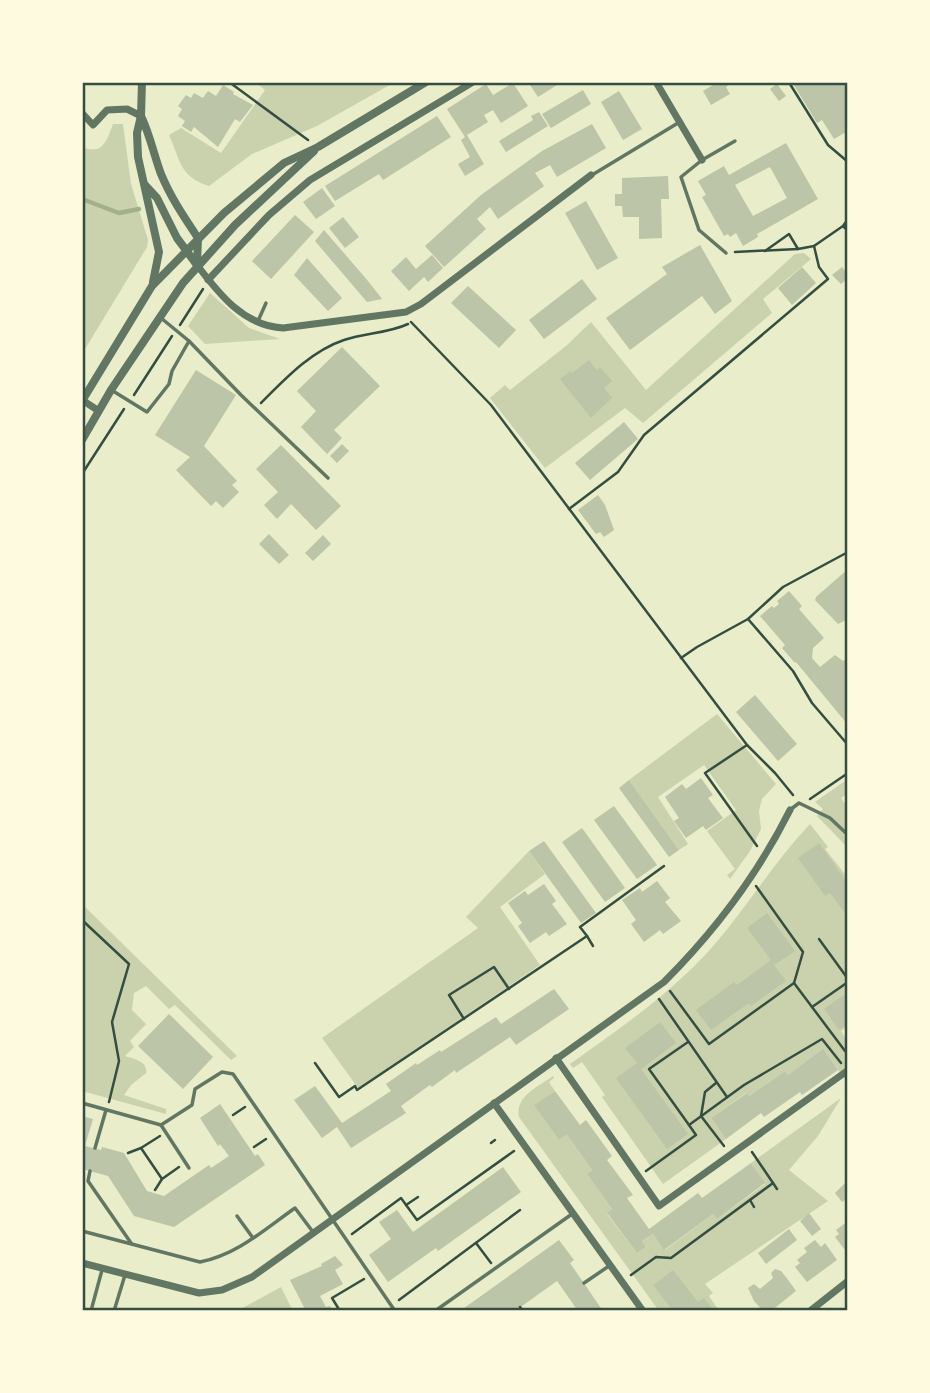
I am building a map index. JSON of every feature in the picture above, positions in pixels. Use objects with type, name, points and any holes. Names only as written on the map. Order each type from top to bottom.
[{"type":"street","points":[[142,82],[141,116],[136,132],[138,157],[159,253],[152,286]]},
{"type":"street","points":[[99,411],[82,401],[152,286],[186,250],[284,163],[318,147],[426,82]]},
{"type":"street","points":[[208,280],[269,215],[310,180],[473,82]]},
{"type":"street","points":[[656,82],[702,160]]},
{"type":"street","points":[[82,113],[93,125],[107,110],[127,108],[141,116],[150,133],[160,172],[174,203],[198,238],[197,265]]},
{"type":"street","points":[[82,440],[111,390],[197,265],[235,225],[318,147]]},
{"type":"street","points":[[145,185],[157,198],[177,238],[208,280],[237,309],[258,323],[283,328],[406,312],[421,304],[591,175]]},
{"type":"street","points":[[82,1263],[199,1293],[222,1290],[252,1277],[664,982],[711,932],[765,857],[790,810]]},
{"type":"street","points":[[556,1058],[659,1206],[847,1071]]},
{"type":"street","points":[[494,1103],[643,1311]]},
{"type":"street","points":[[810,1311],[848,1281]]},
{"type":"lane","points":[[591,175],[680,122]]},
{"type":"lane","points":[[726,253],[699,230],[681,177],[702,160],[736,141]]},
{"type":"lane","points":[[258,323],[266,303]]},
{"type":"lane","points":[[159,317],[189,341],[328,478]]},
{"type":"lane","points":[[111,390],[147,412],[169,384],[172,371],[189,341]]},
{"type":"lane","points":[[790,810],[799,803],[830,818],[848,835]]},
{"type":"lane","points":[[161,1125],[192,1105],[195,1089],[222,1072],[233,1074],[395,1311]]},
{"type":"lane","points":[[82,1103],[161,1125],[189,1168]]},
{"type":"lane","points":[[96,1148],[106,1110]]},
{"type":"lane","points":[[90,1171],[88,1181],[132,1245]]},
{"type":"lane","points":[[82,1231],[200,1262],[231,1253],[295,1208],[313,1232]]},
{"type":"lane","points":[[435,1311],[574,1213]]},
{"type":"lane","points":[[237,1216],[253,1238]]},
{"type":"lane","points":[[584,1283],[610,1265]]},
{"type":"lane","points":[[92,1307],[103,1268]]},
{"type":"lane","points":[[114,1311],[125,1273]]},
{"type":"path","points":[[229,82],[318,147]]},
{"type":"path","points":[[792,82],[790,84],[828,145],[848,162]]},
{"type":"path","points":[[726,253],[798,250],[814,246],[843,226],[848,219]]},
{"type":"path","points":[[843,226],[848,231]]},
{"type":"path","points":[[765,251],[789,234],[798,250]]},
{"type":"path","points":[[569,509],[618,472],[644,435],[828,279],[819,267],[814,246]]},
{"type":"path","points":[[82,474],[196,300]]},
{"type":"path","points":[[406,312],[411,322],[491,405],[747,745],[775,773],[799,803],[815,796],[848,773]]},
{"type":"path","points":[[256,409],[300,366],[333,344],[364,334],[399,328],[411,322]]},
{"type":"path","points":[[681,658],[697,646],[748,619],[783,587],[848,551]]},
{"type":"path","points":[[748,619],[793,671],[812,703],[848,745]]},
{"type":"path","points":[[747,745],[705,774],[765,857]]},
{"type":"path","points":[[593,946],[580,927],[664,866]]},
{"type":"path","points":[[664,982],[709,1044],[794,983],[803,952],[750,878]]},
{"type":"path","points":[[82,920],[129,964],[112,1022],[119,1061],[106,1110]]},
{"type":"path","points":[[315,1063],[340,1097],[355,1086],[357,1090],[587,936]]},
{"type":"path","points":[[812,1007],[848,980],[819,939]]},
{"type":"path","points":[[464,1019],[449,995],[494,967],[509,989]]},
{"type":"path","points":[[794,983],[845,1051],[848,1049]]},
{"type":"path","points":[[653,991],[727,1097]]},
{"type":"path","points":[[689,1125],[727,1097],[822,1039],[847,1071]]},
{"type":"path","points":[[638,1177],[696,1135],[649,1069],[688,1041]]},
{"type":"path","points":[[717,1083],[705,1092],[701,1116],[730,1155]]},
{"type":"path","points":[[233,1115],[252,1102]]},
{"type":"path","points":[[128,1153],[165,1132]]},
{"type":"path","points":[[254,1147],[274,1134]]},
{"type":"path","points":[[746,1143],[777,1189]]},
{"type":"path","points":[[346,1238],[401,1198],[417,1220],[524,1144]]},
{"type":"path","points":[[141,1148],[162,1179]]},
{"type":"path","points":[[155,1189],[162,1179],[186,1163]]},
{"type":"path","points":[[622,1281],[656,1257],[671,1258],[773,1183]]},
{"type":"path","points":[[406,1206],[418,1197]]},
{"type":"path","points":[[750,1200],[754,1207]]},
{"type":"path","points":[[391,1306],[520,1210]]},
{"type":"path","points":[[476,1243],[495,1268]]},
{"type":"path","points":[[340,1311],[332,1298],[370,1275]]},
{"type":"green space","points":[[255,82],[395,82],[317,126],[252,154],[209,186],[192,178],[183,167],[169,135],[181,128],[221,153],[265,90]]},
{"type":"green space","points":[[113,124],[123,124],[131,184],[148,240],[147,247],[82,354],[82,147],[100,148]]},
{"type":"green space","points":[[804,253],[811,259],[763,299],[772,313],[643,423],[625,408],[545,468],[490,398],[505,385],[510,390],[566,346],[591,322],[646,390],[795,254]]},
{"type":"green space","points":[[210,293],[249,328],[280,339],[205,344],[188,326]]},
{"type":"green space","points":[[717,714],[776,784],[762,799],[759,811],[761,829],[750,851],[730,879],[727,875],[735,869],[707,831],[736,810],[704,765],[658,797],[688,844],[679,850],[629,780]]},
{"type":"green space","points":[[848,779],[848,793],[841,798],[848,808],[848,848],[817,816],[823,809],[815,802]]},
{"type":"green space","points":[[810,824],[828,847],[825,849],[848,878],[848,1026],[841,1031],[848,1042],[848,1083],[823,1050],[788,1075],[785,1071],[749,1096],[746,1093],[711,1118],[726,1139],[663,1184],[602,1097],[605,1095],[582,1062],[573,1068],[570,1064],[642,1012],[692,969]]},
{"type":"green space","points":[[529,851],[545,874],[500,907],[540,965],[358,1088],[322,1038],[478,928],[466,917]]},
{"type":"green space","points":[[82,904],[237,1056],[231,1060],[175,1005],[169,1009],[146,986],[134,993],[132,1010],[146,1024],[130,1041],[134,1047],[125,1056],[143,1063],[146,1073],[131,1085],[124,1095],[166,1109],[166,1114],[82,1091]]},
{"type":"green space","points":[[553,1076],[549,1082],[555,1091],[535,1105],[559,1140],[567,1135],[592,1170],[587,1174],[612,1209],[607,1214],[637,1253],[646,1247],[642,1241],[653,1234],[665,1250],[713,1214],[717,1219],[765,1184],[751,1163],[841,1098],[818,1136],[789,1170],[828,1201],[705,1284],[713,1293],[709,1296],[719,1311],[659,1311],[519,1117],[524,1098]]},
{"type":"green space","points":[[281,1287],[293,1311],[237,1311]]},
{"type":"building","points":[[528,82],[555,82],[557,85],[538,97]]},
{"type":"building","points":[[718,82],[729,82],[726,87],[730,94],[711,105],[703,91]]},
{"type":"building","points":[[792,82],[848,82],[848,131],[834,139],[822,120],[817,123]]},
{"type":"building","points":[[513,83],[528,106],[501,123],[493,110],[484,115],[488,122],[467,135],[484,164],[465,176],[458,164],[470,157],[461,140],[465,137],[447,109],[486,84],[493,95]]},
{"type":"building","points":[[777,84],[786,96],[779,101],[770,89]]},
{"type":"building","points":[[223,85],[253,105],[240,122],[235,119],[218,147],[194,127],[191,132],[182,126],[185,121],[178,116],[182,109],[178,106],[186,95],[191,98],[194,93],[203,98],[208,91],[216,96]]},
{"type":"building","points":[[583,90],[591,104],[551,128],[542,114]]},
{"type":"building","points":[[619,91],[642,129],[623,140],[601,102]]},
{"type":"building","points":[[539,112],[548,126],[506,152],[499,141],[533,120],[531,116]]},
{"type":"building","points":[[437,116],[451,137],[383,180],[379,174],[335,201],[325,186]]},
{"type":"building","points":[[592,124],[606,148],[557,177],[550,165],[535,173],[544,186],[498,219],[490,207],[477,219],[486,229],[444,267],[425,246],[481,195],[542,151]]},
{"type":"building","points":[[786,143],[818,199],[757,234],[758,237],[743,246],[736,233],[730,237],[728,234],[724,236],[702,197],[706,195],[698,181],[724,166],[729,175]],"holes":[[[770,167],[787,198],[753,216],[735,185]]]},
{"type":"building","points":[[668,176],[669,199],[661,199],[662,238],[639,239],[639,217],[623,217],[622,206],[615,206],[615,194],[622,194],[622,178]]},
{"type":"building","points":[[322,188],[335,206],[316,219],[303,202]]},
{"type":"building","points":[[586,201],[618,258],[597,270],[565,213]]},
{"type":"building","points":[[295,215],[314,232],[271,279],[252,261]]},
{"type":"building","points":[[343,217],[359,237],[345,248],[329,228]]},
{"type":"building","points":[[324,230],[382,299],[367,302],[315,241]]},
{"type":"building","points":[[700,245],[732,301],[715,314],[702,296],[630,350],[606,318],[667,274],[662,267]]},
{"type":"building","points":[[432,255],[443,268],[428,282],[424,277],[409,291],[391,271],[406,257],[416,269]]},
{"type":"building","points":[[307,258],[342,298],[328,311],[294,275]]},
{"type":"building","points":[[802,267],[816,283],[792,305],[778,288]]},
{"type":"building","points":[[842,267],[848,278],[841,284],[832,275]]},
{"type":"building","points":[[582,279],[597,299],[544,339],[529,320]]},
{"type":"building","points":[[468,286],[516,330],[499,348],[451,303]]},
{"type":"building","points":[[342,347],[380,386],[334,430],[342,438],[327,454],[301,427],[316,411],[297,391]]},
{"type":"building","points":[[589,360],[597,370],[600,367],[612,381],[604,388],[612,398],[591,418],[560,379]]},
{"type":"building","points":[[196,370],[236,395],[204,446],[237,481],[232,485],[239,492],[223,508],[216,501],[211,506],[176,470],[190,457],[155,435]]},
{"type":"building","points":[[624,422],[638,439],[590,480],[575,463]]},
{"type":"building","points":[[342,444],[349,451],[337,463],[330,456]]},
{"type":"building","points":[[281,445],[341,506],[316,530],[291,504],[277,519],[264,505],[278,492],[256,469]]},
{"type":"building","points":[[598,495],[605,505],[614,530],[604,537],[600,532],[596,534],[578,510]]},
{"type":"building","points":[[269,534],[289,555],[279,564],[259,544]]},
{"type":"building","points":[[323,535],[331,544],[313,561],[305,553]]},
{"type":"building","points":[[848,569],[848,623],[846,620],[838,624],[815,600]]},
{"type":"building","points":[[789,591],[802,606],[799,609],[824,638],[813,648],[812,658],[820,667],[835,655],[843,661],[848,657],[848,725],[782,648],[785,645],[760,616],[779,604],[777,601]]},
{"type":"building","points":[[755,695],[797,744],[778,761],[736,712]]},
{"type":"building","points":[[701,778],[713,795],[708,798],[723,818],[706,830],[703,826],[686,838],[674,821],[679,818],[665,797],[682,784],[686,789]]},
{"type":"building","points":[[629,780],[679,850],[669,857],[619,788]]},
{"type":"building","points":[[614,806],[657,865],[637,879],[594,820]]},
{"type":"building","points":[[582,828],[625,888],[605,902],[562,842]]},
{"type":"building","points":[[544,841],[596,913],[581,923],[529,851]]},
{"type":"building","points":[[819,843],[846,881],[848,880],[848,917],[830,893],[825,896],[798,858]]},
{"type":"building","points":[[657,881],[670,898],[665,902],[681,921],[663,934],[660,930],[644,942],[631,924],[636,920],[622,900],[640,888],[642,892]]},
{"type":"building","points":[[544,884],[556,901],[552,904],[567,924],[549,936],[546,932],[530,943],[518,926],[522,923],[508,903],[525,891],[528,895]]},
{"type":"building","points":[[767,913],[795,951],[774,965],[786,981],[711,1030],[696,1010],[734,982],[737,985],[771,960],[747,928]]},
{"type":"building","points":[[554,989],[569,1009],[516,1045],[510,1037],[456,1073],[455,1070],[432,1087],[430,1085],[401,1106],[406,1113],[351,1148],[337,1127],[322,1138],[294,1100],[315,1086],[342,1123],[391,1091],[386,1084],[416,1063],[417,1065],[440,1050],[441,1052],[496,1017],[501,1024]]},
{"type":"building","points":[[848,992],[848,1024],[839,1030],[824,1009]]},
{"type":"building","points":[[169,1014],[213,1057],[183,1089],[138,1046]]},
{"type":"building","points":[[660,1022],[676,1043],[641,1069],[688,1134],[667,1149],[616,1078],[637,1063],[625,1048]]},
{"type":"building","points":[[823,1049],[838,1070],[764,1117],[761,1113],[726,1139],[711,1118],[785,1071],[788,1075]]},
{"type":"building","points":[[555,1091],[580,1125],[586,1120],[612,1156],[607,1160],[633,1195],[627,1198],[649,1229],[698,1193],[702,1198],[751,1163],[765,1183],[717,1219],[713,1214],[664,1250],[653,1234],[642,1241],[646,1247],[637,1253],[607,1213],[612,1209],[587,1174],[592,1170],[567,1135],[559,1140],[534,1105]]},
{"type":"building","points":[[220,1104],[255,1156],[258,1154],[265,1165],[174,1227],[134,1216],[108,1176],[82,1169],[82,1116],[93,1119],[85,1146],[124,1153],[147,1191],[164,1196],[209,1165],[211,1168],[229,1156],[220,1144],[218,1146],[200,1118]]},
{"type":"building","points":[[503,1167],[521,1192],[438,1251],[436,1248],[388,1282],[369,1255],[391,1239],[379,1222],[397,1210],[413,1232]]},
{"type":"building","points":[[845,1183],[848,1187],[848,1198],[842,1202],[835,1193]]},
{"type":"building","points":[[809,1213],[821,1229],[812,1236],[800,1221]]},
{"type":"building","points":[[848,1221],[848,1254],[835,1237],[839,1234],[836,1230]]},
{"type":"building","points":[[789,1229],[797,1240],[766,1264],[758,1253]]},
{"type":"building","points":[[559,1240],[574,1260],[570,1263],[603,1311],[578,1311],[557,1281],[515,1311],[460,1311]]},
{"type":"building","points":[[815,1240],[821,1247],[825,1243],[837,1260],[807,1282],[795,1267],[800,1263],[797,1260],[807,1252],[804,1248]]},
{"type":"building","points":[[335,1256],[343,1265],[335,1270],[343,1284],[320,1296],[326,1307],[330,1306],[333,1311],[306,1311],[290,1280],[322,1266],[321,1264]]},
{"type":"building","points":[[775,1269],[781,1271],[796,1291],[771,1311],[763,1311],[748,1288],[754,1284],[760,1289],[773,1278],[771,1273]]},
{"type":"building","points":[[673,1270],[698,1302],[704,1298],[714,1311],[673,1311],[653,1285]]},
{"type":"waterway","points":[[82,199],[119,213],[139,209]]}]
